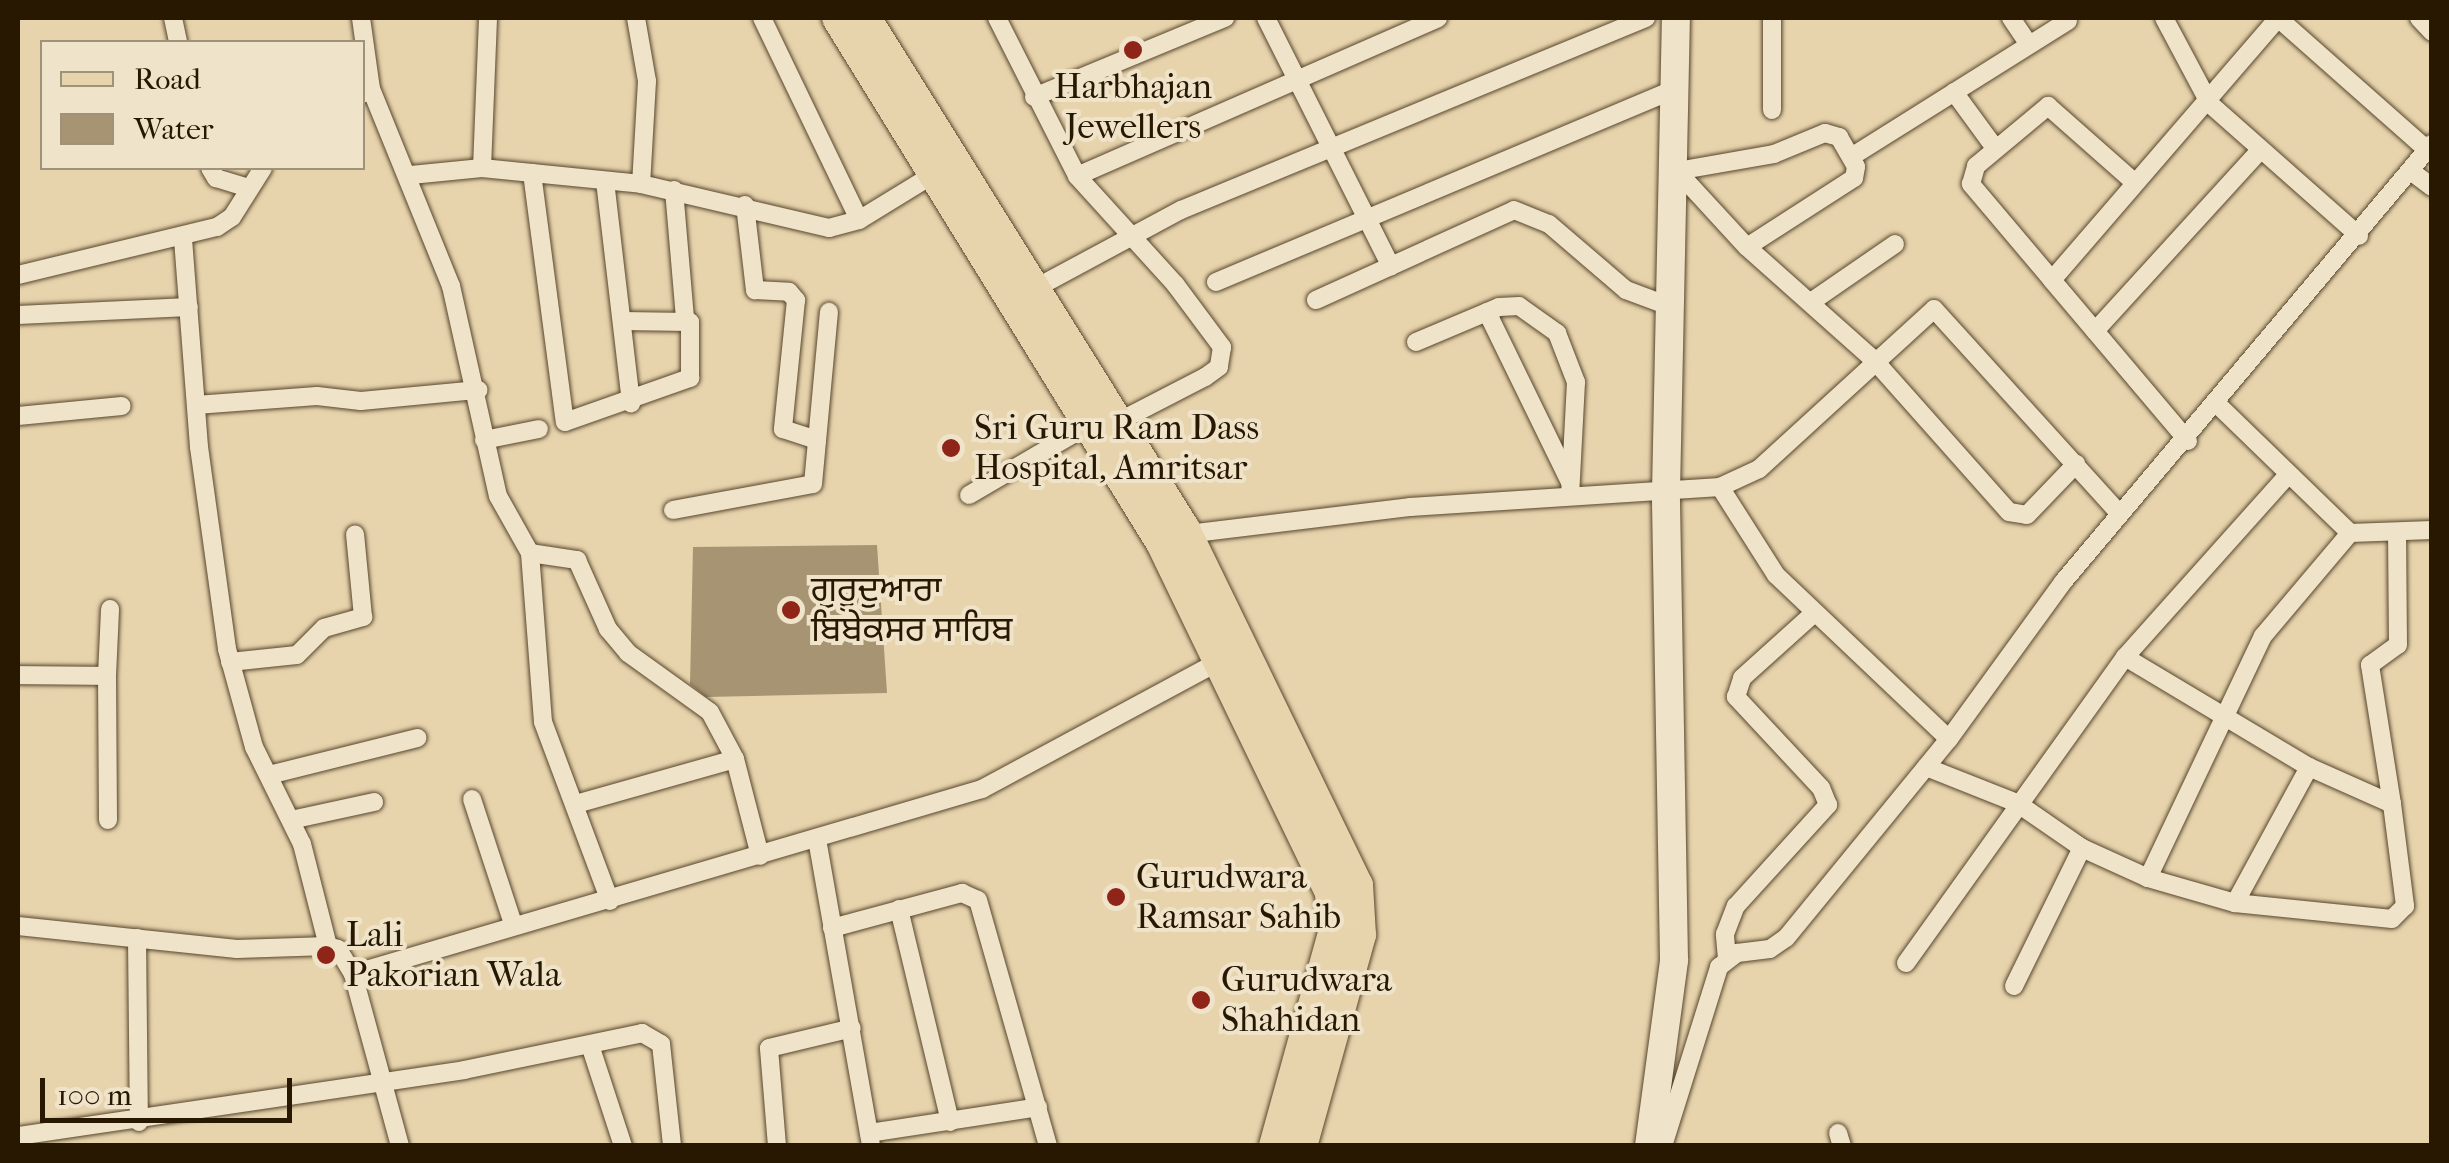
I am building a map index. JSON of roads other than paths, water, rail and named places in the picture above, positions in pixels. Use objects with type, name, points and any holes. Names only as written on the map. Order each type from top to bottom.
[{"type":"main road","points":[[837,18],[943,169],[1034,289],[1087,426],[1160,543],[1330,893],[1333,933],[1274,1146]]},
{"type":"main road","points":[[866,18],[943,169],[1066,367],[1118,422],[1187,534],[1358,885],[1361,935],[1302,1146]]},
{"type":"main road","points":[[1649,1146],[1674,960],[1666,492],[1677,172],[1676,18]]},
{"type":"street","points":[[482,168],[488,18]]},
{"type":"street","points":[[636,18],[647,81],[642,184]]},
{"type":"street","points":[[762,18],[859,220]]},
{"type":"street","points":[[1034,97],[1225,18]]},
{"type":"street","points":[[1266,18],[1390,266]]},
{"type":"street","points":[[1076,176],[1296,76],[1438,18]]},
{"type":"street","points":[[1034,289],[1126,234],[1646,18]]},
{"type":"street","points":[[1772,18],[1772,110]]},
{"type":"street","points":[[2011,18],[2029,45]]},
{"type":"street","points":[[2164,18],[2210,104],[2359,236]]},
{"type":"street","points":[[1726,958],[1786,938],[1949,739],[2120,514],[2188,441],[2430,147],[2278,18],[2210,104],[2052,280]]},
{"type":"street","points":[[2419,18],[2432,32]]},
{"type":"street","points":[[1005,20],[1034,97],[1076,176],[1175,284],[1224,358],[1205,377],[1118,422]]},
{"type":"street","points":[[1851,157],[2068,21]]},
{"type":"street","points":[[1216,282],[1676,89]]},
{"type":"street","points":[[367,91],[411,174],[451,286],[478,390],[484,440],[498,496],[530,553],[542,722],[610,901]]},
{"type":"street","points":[[1954,92],[1995,148]]},
{"type":"street","points":[[2136,183],[2048,106],[1995,148],[1970,174],[1971,184],[2188,441]]},
{"type":"street","points":[[1677,172],[1774,154],[1825,133],[1838,138],[1851,157],[1854,178],[1747,247]]},
{"type":"street","points":[[2095,331],[2260,150]]},
{"type":"street","points":[[411,174],[482,168],[642,184],[745,204],[829,228],[859,220],[943,169]]},
{"type":"street","points":[[211,170],[216,178],[246,187]]},
{"type":"street","points":[[18,275],[183,239],[232,217],[246,187],[261,170]]},
{"type":"street","points":[[1677,172],[1747,247],[1874,360],[2018,517],[2076,464]]},
{"type":"street","points":[[2412,172],[2432,187]]},
{"type":"street","points":[[532,174],[565,422],[630,403],[690,378],[692,327],[685,319],[674,190]]},
{"type":"street","points":[[604,181],[630,403]]},
{"type":"street","points":[[745,204],[754,290],[789,292],[796,300],[783,429],[818,440]]},
{"type":"street","points":[[1316,300],[1514,210],[1549,224],[1626,290],[1674,308]]},
{"type":"street","points":[[183,239],[196,404],[230,662],[269,775],[291,820],[328,946]]},
{"type":"street","points":[[1811,302],[1895,244]]},
{"type":"street","points":[[1416,342],[1487,312],[1519,306],[1539,315],[1571,357],[1570,490]]},
{"type":"street","points":[[18,314],[188,307]]},
{"type":"street","points":[[672,510],[808,489],[818,440],[829,312]]},
{"type":"street","points":[[1487,312],[1570,490]]},
{"type":"street","points":[[1187,534],[1570,490],[1666,492],[1720,487],[1760,469],[1924,312],[1943,313],[2120,514]]},
{"type":"street","points":[[622,320],[685,319]]},
{"type":"street","points":[[196,404],[317,396],[360,401],[478,390]]},
{"type":"street","points":[[2218,404],[2350,533],[2432,530]]},
{"type":"street","points":[[18,416],[122,406]]},
{"type":"street","points":[[969,495],[1087,426]]},
{"type":"street","points":[[484,440],[539,429]]},
{"type":"street","points":[[1906,963],[2017,803],[2126,657],[2288,475]]},
{"type":"street","points":[[1720,487],[1750,540],[1813,614],[1949,739]]},
{"type":"street","points":[[2148,878],[2263,636],[2350,533]]},
{"type":"street","points":[[230,662],[297,655],[324,628],[363,617],[355,534]]},
{"type":"street","points":[[1926,767],[2017,803],[2082,848],[2148,878],[2235,903],[2392,920],[2405,906],[2370,664],[2398,646],[2397,534]]},
{"type":"street","points":[[530,553],[577,560],[608,628],[650,672],[710,712],[735,759],[760,856]]},
{"type":"street","points":[[108,820],[110,610]]},
{"type":"street","points":[[1663,1146],[1726,958],[1724,934],[1736,906],[1828,806],[1821,788],[1736,697],[1742,678],[1813,614]]},
{"type":"street","points":[[2126,657],[2222,719],[2309,767],[2392,804]]},
{"type":"street","points":[[353,974],[982,789],[1220,661]]},
{"type":"street","points":[[18,675],[107,676]]},
{"type":"street","points":[[269,775],[417,738]]},
{"type":"street","points":[[576,804],[735,759]]},
{"type":"street","points":[[2235,903],[2309,767]]},
{"type":"street","points":[[472,800],[513,924]]},
{"type":"street","points":[[291,820],[374,802]]},
{"type":"street","points":[[817,839],[870,1140],[1038,1107]]},
{"type":"street","points":[[2014,986],[2082,848]]},
{"type":"street","points":[[832,928],[962,893],[978,900],[1048,1146]]},
{"type":"street","points":[[899,909],[950,1122]]},
{"type":"street","points":[[18,926],[237,949],[338,949],[353,974],[379,1084],[400,1146]]},
{"type":"street","points":[[137,938],[140,1122]]},
{"type":"street","points":[[776,1146],[769,1048],[852,1028]]},
{"type":"street","points":[[18,1136],[140,1122],[379,1084],[642,1033],[661,1044],[672,1146]]},
{"type":"street","points":[[590,1044],[623,1146]]},
{"type":"water","points":[[877,545],[887,693],[706,697],[690,684],[693,547]]},
{"type":"place","name":"Harbhajan Jewellers","points":[[1133,50]]},
{"type":"place","name":"Sri Guru Ram Dass Hospital, Amritsar","points":[[951,448]]},
{"type":"place","name":"ਗੁਰੂਦੁਆਰਾ ਬਿਬੇਕਸਰ ਸਾਹਿਬ","points":[[791,610]]},
{"type":"place","name":"Gurudwara Ramsar Sahib","points":[[1116,897]]},
{"type":"place","name":"Lali Pakorian Wala","points":[[326,955]]},
{"type":"place","name":"Gurudwara Shahidan","points":[[1201,1000]]}]
